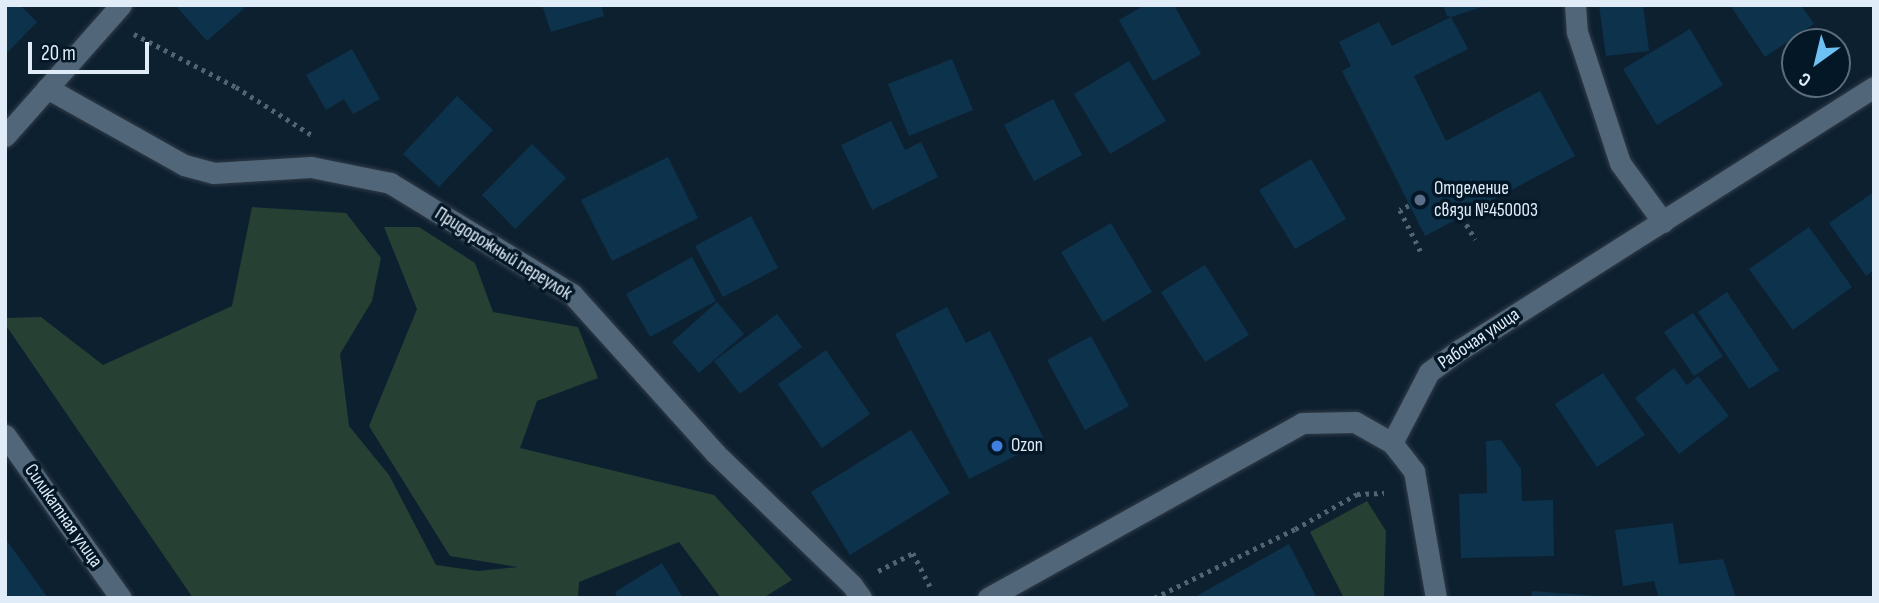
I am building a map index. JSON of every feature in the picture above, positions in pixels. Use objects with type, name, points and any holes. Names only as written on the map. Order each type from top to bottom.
[{"type":"street","points":[[1575,5],[1577,32],[1620,163],[1663,222]]},
{"type":"street","points":[[5,136],[114,12]]},
{"type":"street","name":"Придорожный переулок","points":[[47,88],[184,164],[213,173],[310,167],[390,183],[572,294],[715,453],[852,585],[861,598]]},
{"type":"street","name":"Рабочая улица","points":[[1392,443],[1429,372],[1461,349],[1874,88]]},
{"type":"street","points":[[988,598],[1302,424],[1355,422],[1392,443],[1414,471],[1436,598]]},
{"type":"street","name":"Силикатная улица","points":[[5,435],[121,598]]},
{"type":"path","points":[[114,12],[319,139]]},
{"type":"path","points":[[1409,206],[1400,211],[1423,256]]},
{"type":"path","points":[[1462,217],[1475,239]]},
{"type":"path","points":[[1154,598],[1295,529],[1357,494],[1384,493]]},
{"type":"path","points":[[913,553],[930,587]]},
{"type":"green space","points":[[252,207],[346,213],[381,258],[372,301],[340,354],[349,426],[389,475],[436,565],[478,571],[518,567],[450,556],[369,426],[417,309],[384,227],[419,227],[475,263],[493,312],[578,327],[598,378],[537,401],[520,448],[714,495],[792,580],[763,598],[721,598],[679,542],[579,582],[578,598],[193,598],[5,324],[5,318],[41,317],[103,365],[232,306]]},
{"type":"green space","points":[[1367,501],[1386,531],[1384,598],[1344,598],[1310,532]]},
{"type":"building","points":[[5,5],[20,5],[37,22],[5,55]]},
{"type":"building","points":[[175,5],[248,5],[207,41]]},
{"type":"building","points":[[542,5],[601,5],[604,16],[551,32]]},
{"type":"building","points":[[1145,5],[1174,5],[1201,54],[1153,81],[1119,20]]},
{"type":"building","points":[[1443,5],[1485,6],[1451,17],[1447,16]]},
{"type":"building","points":[[1599,5],[1643,5],[1649,51],[1606,56]]},
{"type":"building","points":[[1730,5],[1801,5],[1814,24],[1808,28],[1781,28],[1781,46],[1765,57]]},
{"type":"building","points":[[1451,17],[1468,49],[1414,76],[1446,141],[1540,91],[1575,156],[1425,236],[1342,71],[1351,66],[1339,42],[1379,22],[1392,46]]},
{"type":"building","points":[[1690,29],[1723,85],[1657,125],[1623,69]]},
{"type":"building","points":[[352,49],[380,99],[353,114],[344,99],[326,110],[306,75]]},
{"type":"building","points":[[952,59],[973,110],[909,136],[888,84]]},
{"type":"building","points":[[1129,61],[1166,121],[1110,154],[1074,94]]},
{"type":"building","points":[[457,96],[493,130],[439,187],[403,154]]},
{"type":"building","points":[[1053,99],[1082,155],[1034,181],[1004,125]]},
{"type":"building","points":[[891,121],[905,150],[921,142],[938,177],[872,210],[841,145]]},
{"type":"building","points":[[532,144],[566,178],[515,229],[482,195]]},
{"type":"building","points":[[668,157],[698,218],[612,261],[581,200]]},
{"type":"building","points":[[1311,159],[1346,219],[1295,249],[1259,190]]},
{"type":"building","points":[[1874,192],[1874,270],[1866,276],[1829,223]]},
{"type":"building","points":[[751,216],[778,268],[723,297],[695,246]]},
{"type":"building","points":[[1111,223],[1152,292],[1103,322],[1061,252]]},
{"type":"building","points":[[1809,227],[1852,287],[1793,330],[1749,269]]},
{"type":"building","points":[[692,257],[716,301],[650,337],[626,294]]},
{"type":"building","points":[[1205,265],[1249,335],[1205,362],[1161,292]]},
{"type":"building","points":[[1727,292],[1779,370],[1749,389],[1698,312]]},
{"type":"building","points":[[717,302],[744,334],[699,373],[672,342]]},
{"type":"building","points":[[947,307],[966,343],[990,331],[1045,441],[969,479],[895,334]]},
{"type":"building","points":[[1693,313],[1723,356],[1694,376],[1664,332]]},
{"type":"building","points":[[777,314],[802,347],[740,394],[714,361]]},
{"type":"building","points":[[1091,336],[1129,406],[1085,430],[1047,360]]},
{"type":"building","points":[[826,350],[870,414],[822,448],[778,384]]},
{"type":"building","points":[[1674,368],[1687,385],[1698,376],[1729,416],[1679,454],[1635,398]]},
{"type":"building","points":[[1603,373],[1645,435],[1597,467],[1555,404]]},
{"type":"building","points":[[911,430],[950,493],[850,555],[811,492]]},
{"type":"building","points":[[1501,440],[1521,469],[1522,501],[1553,500],[1554,556],[1461,558],[1459,494],[1487,493],[1486,441]]},
{"type":"building","points":[[1673,523],[1679,564],[1723,559],[1736,598],[1659,598],[1654,581],[1623,586],[1615,530]]},
{"type":"building","points":[[5,538],[48,598],[5,598]]},
{"type":"building","points":[[1289,544],[1317,598],[1193,598]]},
{"type":"building","points":[[662,563],[683,598],[618,598],[615,592]]},
{"type":"building","points":[[1532,591],[1598,596],[1598,598],[1531,598]]},
{"type":"place","name":"Отделение связи №450003","points":[[1420,200]]},
{"type":"place","name":"Ozon","points":[[997,446]]}]
